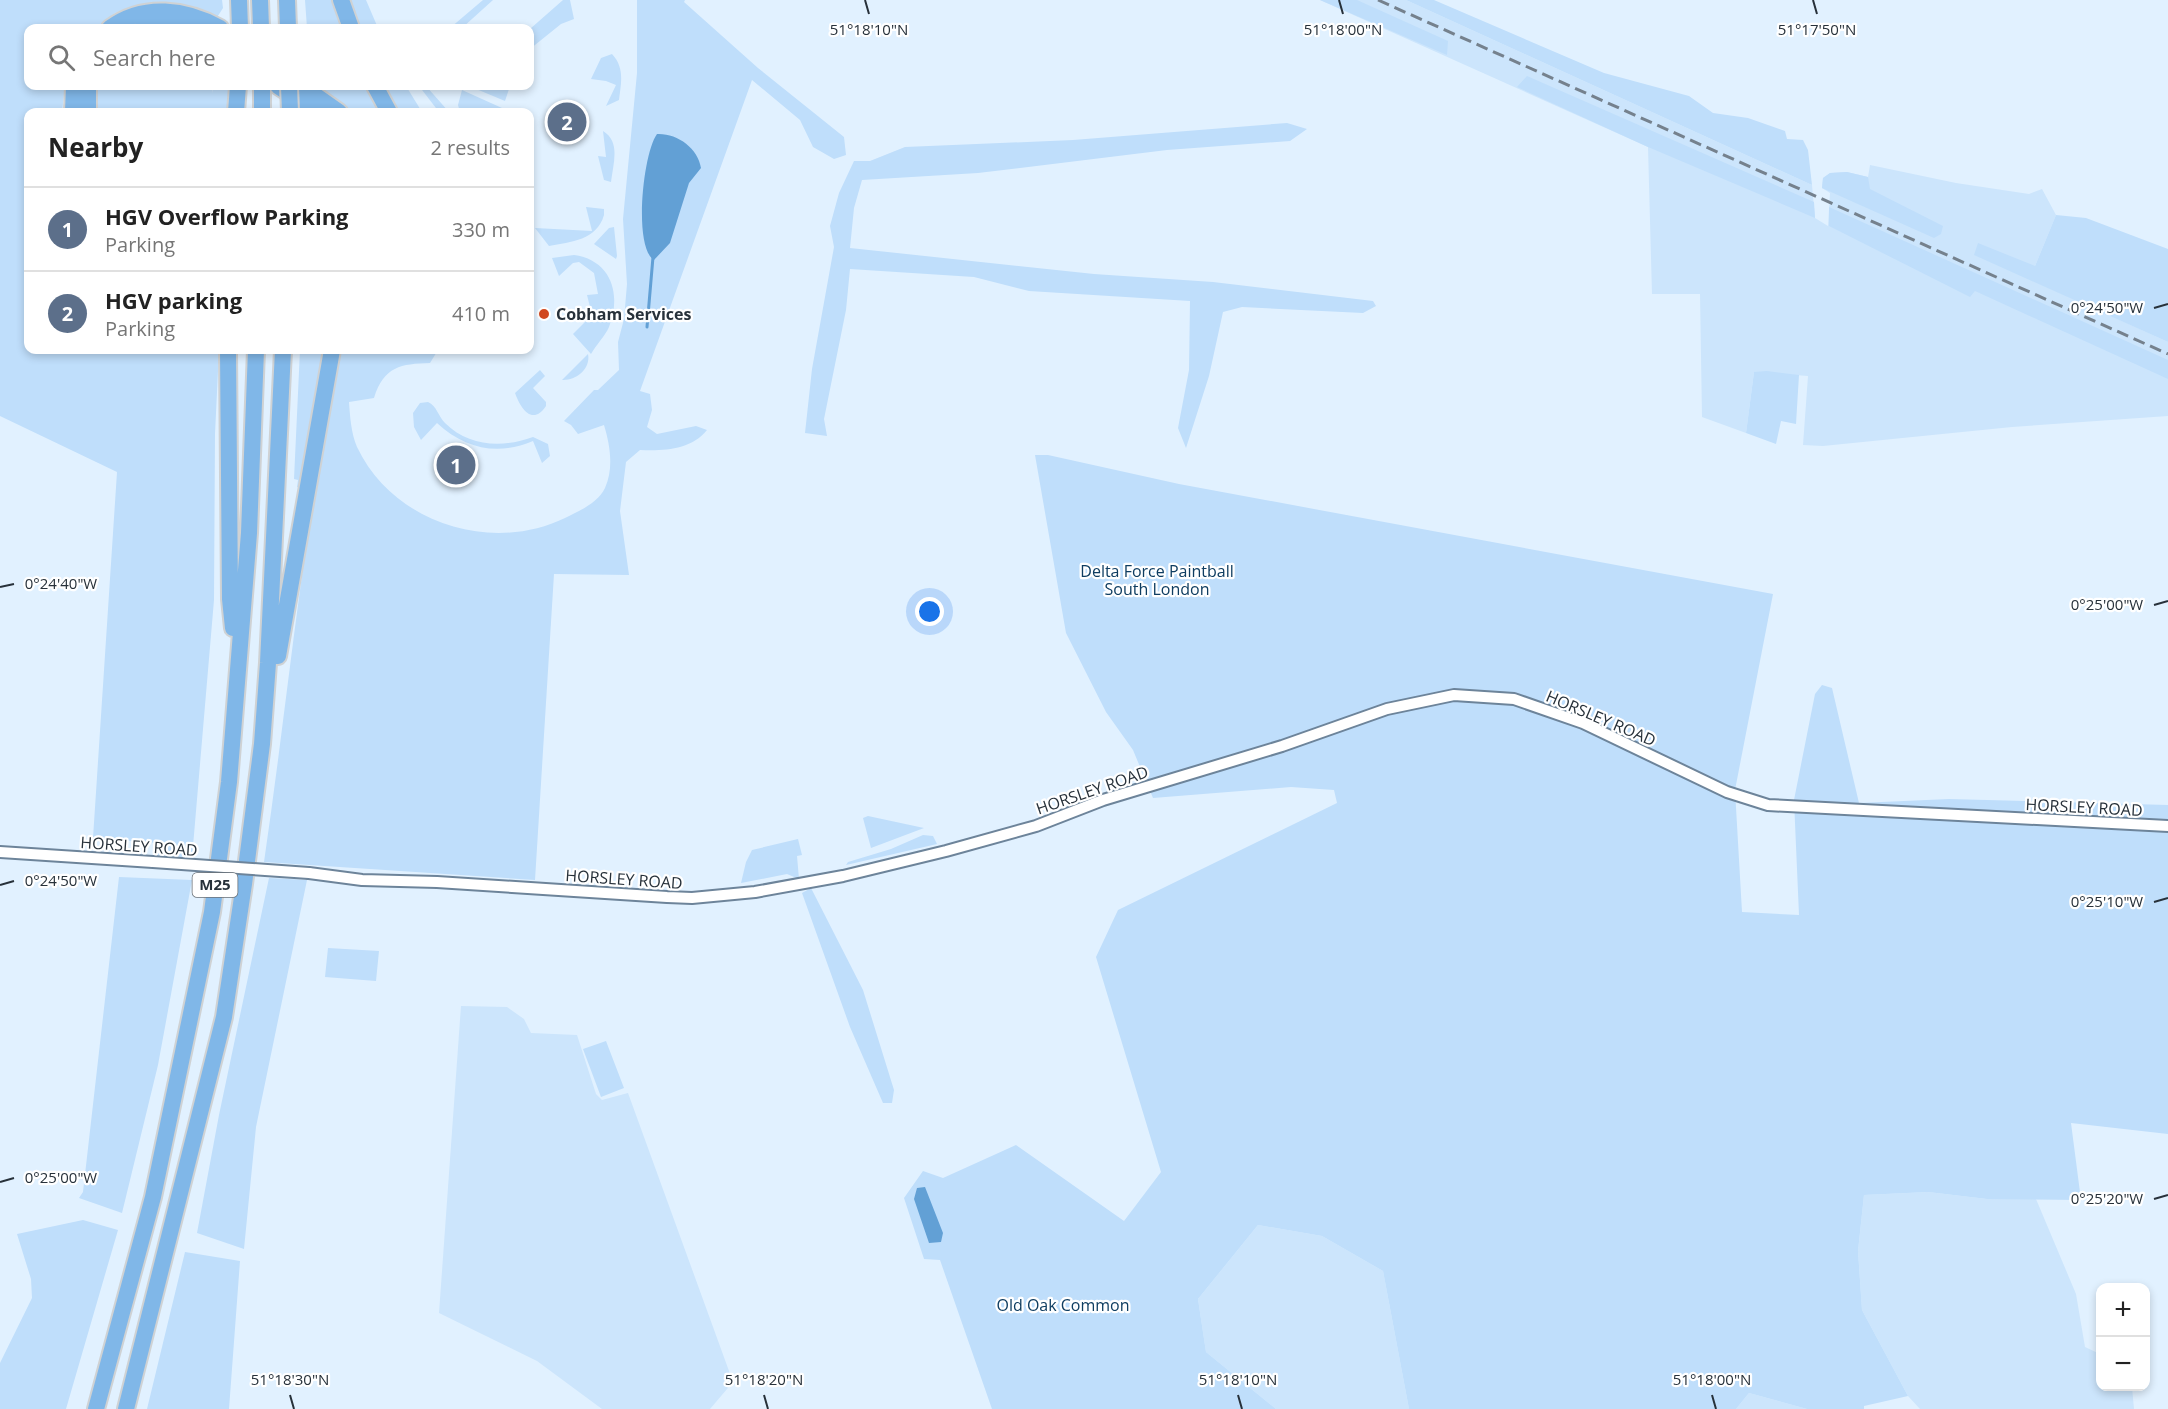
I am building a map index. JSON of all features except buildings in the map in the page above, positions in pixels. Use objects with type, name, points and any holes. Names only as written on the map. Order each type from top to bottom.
[{"type":"highway","points":[[239,0],[240,24]]},
{"type":"highway","points":[[260,0],[261,24]]},
{"type":"highway","points":[[287,0],[288,24]]},
{"type":"highway","points":[[341,0],[350,24]]},
{"type":"highway","points":[[116,24],[145,13],[171,11],[200,17],[213,24]]},
{"type":"highway","points":[[73,108],[74,90]]},
{"type":"highway","points":[[88,90],[88,108]]},
{"type":"highway","points":[[236,108],[238,90]]},
{"type":"highway","points":[[262,90],[262,108]]},
{"type":"highway","points":[[284,90],[311,108]]},
{"type":"highway","points":[[289,90],[290,108]]},
{"type":"highway","points":[[308,90],[333,108]]},
{"type":"highway","points":[[377,90],[387,108]]},
{"type":"highway","name":"M25","points":[[228,354],[230,599],[237,671]]},
{"type":"highway","name":"M25","points":[[96,1409],[153,1197],[212,912],[229,782],[249,533],[256,354]]},
{"type":"highway","name":"M25","points":[[262,744],[283,354]]},
{"type":"highway","name":"M25","points":[[126,1409],[224,1017],[262,744],[331,354]]},
{"type":"street","name":"HORSLEY ROAD","points":[[0,852],[309,873],[362,880],[437,882],[668,897],[755,892],[843,876],[990,839],[1036,826],[1122,794],[1282,746],[1387,709],[1454,695],[1514,699],[1574,719],[1727,792],[1768,806],[2168,826]]},
{"type":"shaded area","points":[[1320,0],[1406,0],[1812,185],[1815,218],[1828,226],[1830,193],[1822,188],[1823,178],[1830,173],[1847,172],[1868,177],[1870,165],[1956,183],[2029,194],[2042,189],[2056,215],[2035,266],[2034,281],[2168,342],[2168,416],[2012,427],[1823,446],[1803,445],[1808,376],[1754,372],[1746,433],[1702,417],[1700,294],[1652,294],[1648,147]]},
{"type":"shaded area","points":[[461,1006],[507,1007],[524,1019],[531,1033],[577,1035],[596,1094],[602,1100],[628,1093],[733,1382],[710,1409],[602,1409],[537,1361],[439,1313]]},
{"type":"shaded area","points":[[1928,1192],[1987,1199],[2036,1199],[2076,1294],[2085,1347],[2096,1352],[2096,1391],[2132,1391],[2134,1409],[1920,1409],[1908,1396],[1862,1310],[1858,1251],[1864,1195]]},
{"type":"shaded area","points":[[1258,1225],[1322,1236],[1383,1271],[1409,1409],[1276,1409],[1206,1352],[1198,1299]]},
{"type":"shaded area","points":[[1749,1393],[1807,1409],[1736,1409]]},
{"type":"green space","points":[[0,0],[222,0],[223,8],[216,19],[180,6],[156,4],[117,12],[101,24],[24,24],[24,90],[65,90],[62,108],[24,108],[24,354],[219,354],[215,434],[214,600],[192,858],[155,855],[156,843],[93,838],[117,472],[0,416]]},
{"type":"green space","points":[[305,0],[334,0],[343,24],[307,24]]},
{"type":"green space","points":[[349,0],[366,0],[376,24],[358,24]]},
{"type":"green space","points":[[483,0],[493,0],[466,24],[455,24]]},
{"type":"green space","points":[[563,0],[570,0],[574,19],[561,24],[534,46],[534,25]]},
{"type":"green space","points":[[637,0],[685,0],[684,2],[758,68],[844,137],[846,155],[834,159],[813,147],[800,120],[752,80],[640,391],[650,394],[652,410],[647,427],[657,434],[696,426],[707,430],[693,442],[676,448],[640,450],[626,462],[620,511],[629,575],[554,574],[535,880],[264,862],[316,477],[339,354],[436,354],[430,363],[410,364],[388,373],[378,387],[374,398],[349,402],[355,442],[373,473],[394,495],[419,512],[447,524],[476,531],[506,533],[536,528],[565,518],[593,502],[605,488],[609,473],[610,456],[604,425],[578,434],[571,425],[564,421],[594,390],[598,390],[619,370],[618,342],[624,319],[627,284],[623,219],[637,73]]},
{"type":"green space","points":[[1320,0],[1357,0],[1448,41],[1447,55]]},
{"type":"green space","points":[[1406,0],[1434,0],[1604,73],[1689,96],[1713,113],[1748,118],[1785,131],[1787,139],[1803,140],[1808,150],[1812,185]]},
{"type":"green space","points":[[612,54],[619,65],[621,88],[619,100],[606,106],[616,85],[591,79],[601,58]]},
{"type":"green space","points":[[1527,76],[1814,202],[1815,218],[1648,147],[1517,87]]},
{"type":"green space","points":[[94,90],[212,90],[212,93],[213,90],[229,90],[229,108],[93,108]]},
{"type":"green space","points":[[318,90],[369,90],[378,108],[342,108]]},
{"type":"green space","points":[[385,90],[408,90],[420,108],[396,108]]},
{"type":"green space","points":[[422,90],[430,90],[445,108],[436,108]]},
{"type":"green space","points":[[462,90],[502,108],[459,108]]},
{"type":"green space","points":[[479,90],[509,90],[505,101]]},
{"type":"green space","points":[[1287,123],[1307,129],[1290,141],[1167,150],[978,173],[862,180],[854,208],[850,248],[1094,274],[1213,282],[1373,301],[1376,306],[1363,313],[1242,307],[1223,312],[1209,376],[1186,448],[1178,428],[1189,370],[1190,301],[1029,291],[974,277],[850,269],[846,310],[824,419],[827,436],[805,433],[812,369],[834,247],[830,226],[839,193],[854,161],[870,161],[905,147],[1073,140]]},
{"type":"green space","points":[[603,131],[609,136],[614,147],[611,182],[604,180],[598,156],[606,157]]},
{"type":"green space","points":[[1847,172],[1868,177],[1870,189],[1943,226],[1941,234],[1934,238],[1822,188],[1823,178],[1830,173]]},
{"type":"green space","points":[[586,207],[604,209],[604,215],[596,230],[582,238],[549,246],[535,228],[592,231]]},
{"type":"green space","points":[[1829,207],[2168,360],[2168,379],[1975,291],[1970,297],[1829,226]]},
{"type":"green space","points":[[2056,215],[2086,218],[2168,249],[2168,342],[1974,255],[1978,243],[2035,266]]},
{"type":"green space","points":[[614,227],[616,259],[594,244],[609,228]]},
{"type":"green space","points":[[574,255],[587,258],[605,271],[613,291],[613,315],[609,327],[591,354],[573,334],[592,315],[587,295],[598,294],[594,273],[579,262],[573,263],[559,276],[552,258]]},
{"type":"green space","points":[[300,354],[324,354],[301,488],[297,487],[298,480],[294,479]]},
{"type":"green space","points":[[588,354],[587,365],[581,373],[562,380]]},
{"type":"green space","points":[[540,370],[545,376],[533,388],[546,402],[546,406],[536,415],[531,415],[523,409],[515,393]]},
{"type":"green space","points":[[1767,371],[1799,375],[1796,424],[1781,421],[1776,444],[1746,433],[1754,372]]},
{"type":"green space","points":[[428,402],[445,423],[465,437],[475,441],[498,444],[533,437],[548,444],[550,456],[542,463],[533,441],[520,446],[495,449],[470,444],[437,423],[421,440],[414,427],[413,413],[420,403]]},
{"type":"green space","points":[[1035,455],[1048,455],[1179,484],[1773,594],[1735,790],[1742,912],[1799,915],[1794,800],[1815,694],[1822,685],[1832,688],[1859,803],[1949,799],[2168,805],[2168,1134],[2071,1123],[2081,1200],[1987,1199],[1928,1192],[1864,1195],[1858,1251],[1862,1310],[1908,1396],[1864,1406],[1864,1409],[1807,1409],[1749,1393],[1736,1409],[1409,1409],[1383,1271],[1322,1236],[1258,1225],[1198,1299],[1206,1352],[1276,1409],[992,1409],[940,1260],[924,1259],[904,1198],[923,1171],[943,1178],[1016,1145],[1124,1221],[1161,1172],[1096,957],[1118,910],[1337,803],[1334,790],[1291,787],[1153,798],[1133,750],[1106,712],[1066,633]]},
{"type":"green space","points":[[868,816],[924,828],[871,848],[863,818]]},
{"type":"green space","points":[[923,835],[933,836],[937,844],[846,865],[848,862],[891,849]]},
{"type":"green space","points":[[798,839],[802,855],[797,856],[799,879],[787,874],[741,883],[746,862],[752,850]]},
{"type":"green space","points":[[119,877],[192,880],[158,1065],[122,1213],[79,1198],[83,1192]]},
{"type":"green space","points":[[269,878],[307,880],[256,1127],[244,1249],[197,1233],[219,1115]]},
{"type":"green space","points":[[811,888],[863,990],[894,1090],[892,1103],[883,1103],[850,1027],[802,893]]},
{"type":"green space","points":[[328,948],[379,951],[376,981],[325,977]]},
{"type":"green space","points":[[606,1041],[624,1088],[601,1097],[583,1049]]},
{"type":"green space","points":[[83,1220],[118,1230],[66,1409],[0,1409],[0,1363],[32,1298],[31,1279],[17,1234]]},
{"type":"green space","points":[[185,1252],[240,1261],[229,1409],[147,1409]]},
{"type":"water","points":[[657,134],[672,136],[685,143],[696,154],[701,168],[689,183],[670,243],[654,260],[648,252],[644,238],[642,199],[648,160]]},
{"type":"water","points":[[925,1187],[943,1233],[941,1242],[929,1243],[914,1199],[917,1188]]},
{"type":"waterway","points":[[647,327],[653,257]]},
{"type":"railway","points":[[1378,0],[2168,354]]},
{"type":"place","name":"HGV parking","points":[[567,122]]},
{"type":"place","name":"Cobham Services","points":[[544,314]]},
{"type":"place","name":"HGV Overflow Parking","points":[[456,465]]},
{"type":"park label","name":"Delta Force Paintball South London","points":[[1157,580]]},
{"type":"park label","name":"Old Oak Common","points":[[1063,1305]]}]
